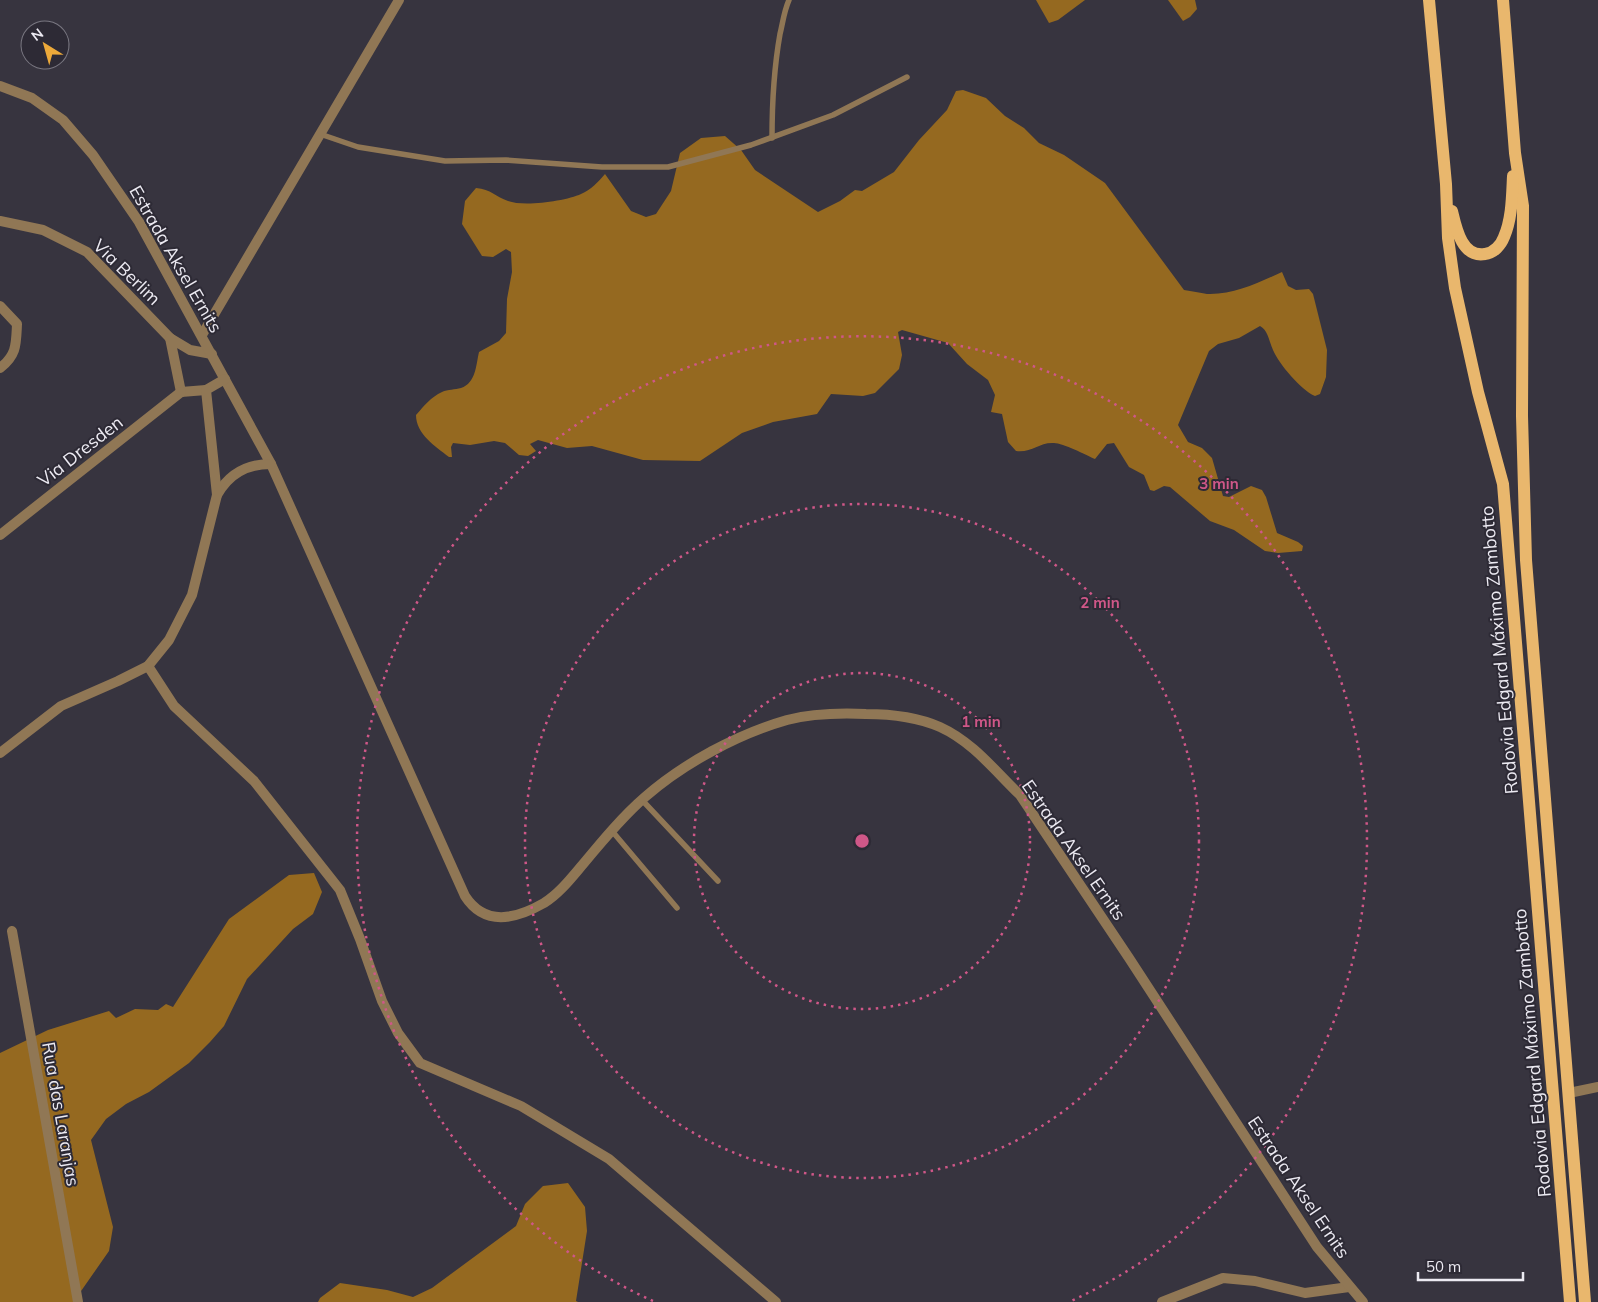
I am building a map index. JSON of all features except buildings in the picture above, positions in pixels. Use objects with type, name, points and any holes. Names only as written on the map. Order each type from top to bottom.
[{"type":"main road","name":"Rodovia Edgard Máximo Zambotto","points":[[1428,0],[1446,184],[1448,238],[1455,288],[1478,392],[1503,484],[1570,1302]]},
{"type":"main road","name":"Rodovia Edgard Máximo Zambotto","points":[[1503,0],[1515,153],[1523,206],[1522,416],[1526,560],[1585,1302]]},
{"type":"main road","points":[[1446,184],[1454,218],[1463,243],[1468,251],[1477,255],[1488,254],[1498,247],[1504,236],[1511,207],[1515,153]]},
{"type":"street","points":[[202,335],[399,0]]},
{"type":"street","name":"Estrada Aksel Ernits","points":[[0,86],[32,98],[63,120],[93,155],[139,222],[202,335],[270,464],[464,896],[473,907],[490,916],[504,918],[532,910],[545,902],[557,894],[642,800],[691,763],[740,737],[788,720],[839,713],[881,714],[914,718],[940,727],[982,755],[1002,778],[1020,794],[1317,1247],[1363,1302]]},
{"type":"street","name":"Via Berlim","points":[[0,221],[43,230],[87,252],[170,338],[190,350],[212,354]]},
{"type":"street","points":[[0,306],[17,324],[16,347],[9,361],[0,368]]},
{"type":"street","points":[[170,338],[181,392],[206,390],[225,379]]},
{"type":"street","points":[[206,390],[217,495]]},
{"type":"street","name":"Via Dresden","points":[[0,535],[181,392]]},
{"type":"street","points":[[0,753],[61,706],[148,666],[168,640],[192,596],[217,495],[230,477],[239,471],[254,465],[270,464]]},
{"type":"street","points":[[148,666],[174,706],[254,781],[340,890],[382,1000],[398,1033],[420,1063],[521,1106],[609,1159],[776,1302]]},
{"type":"street","name":"Rua das Laranjas","points":[[12,932],[78,1302]]},
{"type":"street","points":[[1569,1094],[1598,1087]]},
{"type":"street","points":[[1162,1302],[1223,1278],[1255,1281],[1305,1293],[1349,1287]]},
{"type":"lane","points":[[772,138],[772,104],[776,54],[789,0]]},
{"type":"lane","points":[[320,134],[358,147],[445,161],[506,160],[612,167],[668,167],[751,146],[833,115],[907,77]]},
{"type":"lane","points":[[642,800],[718,880]]},
{"type":"lane","points":[[612,831],[677,908]]},
{"type":"shaded area","points":[[1036,0],[1085,0],[1058,20],[1049,23]]},
{"type":"shaded area","points":[[1168,0],[1195,0],[1197,9],[1190,17],[1183,21]]},
{"type":"shaded area","points":[[963,90],[986,98],[1005,116],[1024,128],[1039,143],[1064,155],[1105,183],[1184,290],[1207,294],[1227,293],[1246,288],[1282,272],[1288,286],[1296,290],[1309,289],[1313,294],[1327,350],[1326,377],[1320,394],[1315,396],[1309,393],[1291,376],[1276,356],[1267,333],[1260,326],[1239,338],[1218,344],[1209,351],[1178,425],[1188,442],[1202,448],[1212,458],[1223,496],[1229,497],[1251,486],[1262,490],[1277,533],[1298,542],[1303,546],[1302,551],[1278,553],[1265,551],[1234,530],[1210,521],[1170,487],[1164,486],[1154,491],[1150,490],[1144,475],[1129,467],[1114,443],[1107,444],[1095,459],[1069,447],[1054,443],[1016,451],[1008,442],[1002,414],[991,412],[995,395],[988,380],[967,364],[948,343],[902,330],[898,332],[902,355],[899,369],[875,393],[863,396],[831,394],[817,414],[773,422],[742,433],[700,461],[643,460],[592,446],[567,448],[538,440],[530,444],[536,451],[528,456],[519,455],[505,443],[494,441],[470,445],[453,443],[451,447],[452,457],[449,457],[432,444],[419,428],[416,415],[438,394],[466,386],[474,373],[479,352],[499,341],[506,333],[507,299],[512,272],[511,252],[506,249],[493,257],[482,256],[462,224],[465,201],[476,188],[490,191],[515,203],[545,202],[574,197],[585,192],[594,186],[605,174],[631,211],[646,217],[656,214],[671,191],[680,153],[701,138],[725,136],[741,150],[755,170],[818,212],[840,201],[855,190],[862,191],[894,172],[919,140],[947,110],[956,91]]},
{"type":"shaded area","points":[[314,873],[322,892],[313,914],[293,929],[247,979],[224,1026],[189,1063],[149,1092],[126,1104],[106,1119],[91,1140],[113,1227],[109,1251],[79,1294],[78,1302],[0,1302],[0,1053],[48,1030],[109,1011],[116,1018],[135,1009],[158,1010],[166,1004],[173,1007],[229,919],[289,875]]},
{"type":"shaded area","points":[[568,1183],[585,1207],[587,1231],[576,1301],[578,1302],[318,1302],[320,1298],[340,1283],[387,1290],[413,1297],[432,1288],[516,1226],[525,1204],[543,1186]]}]
